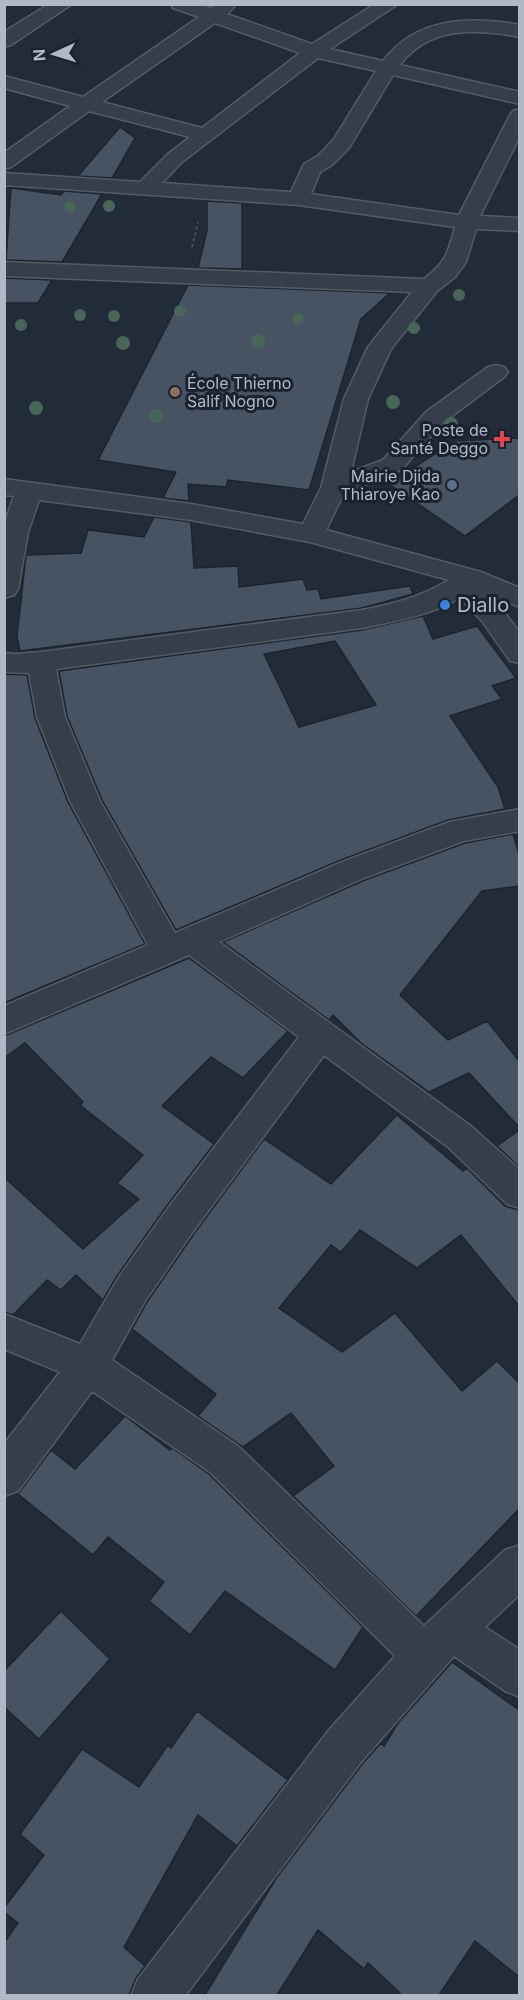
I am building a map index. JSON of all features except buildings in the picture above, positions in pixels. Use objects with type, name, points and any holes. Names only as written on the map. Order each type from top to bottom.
[{"type":"street","points":[[4,41],[63,4]]},
{"type":"street","points":[[180,4],[314,51],[519,98]]},
{"type":"street","points":[[4,163],[228,4]]},
{"type":"street","points":[[144,189],[175,158],[314,51],[389,4]]},
{"type":"street","points":[[299,199],[311,168],[319,165],[339,149],[389,68],[401,51],[416,38],[430,32],[458,27],[489,26],[519,31]]},
{"type":"street","points":[[4,82],[207,135]]},
{"type":"street","points":[[311,534],[334,488],[356,399],[380,347],[429,286],[447,272],[458,257],[466,222],[519,115]]},
{"type":"street","points":[[492,166],[519,166]]},
{"type":"street","points":[[4,178],[299,199],[466,222],[519,225]]},
{"type":"street","points":[[4,269],[429,286]]},
{"type":"street","points":[[334,488],[392,465],[435,417],[496,372]]},
{"type":"street","points":[[4,589],[15,532],[17,489],[191,512],[311,534],[466,582],[518,594]]},
{"type":"street","points":[[466,582],[519,654]]},
{"type":"street","points":[[4,662],[16,664],[41,662],[362,619],[438,599],[466,582]]},
{"type":"street","points":[[41,662],[51,717],[85,801],[181,946],[320,1035],[460,1137],[519,1193]]},
{"type":"street","points":[[4,1021],[353,870],[450,834],[519,820]]},
{"type":"street","points":[[4,1477],[88,1366],[132,1289],[320,1035]]},
{"type":"street","points":[[4,1331],[88,1366],[224,1459],[438,1642],[519,1676]]},
{"type":"street","points":[[155,1995],[345,1746],[438,1642],[519,1565]]},
{"type":"path","points":[[184,275],[206,193]]},
{"type":"path","points":[[489,1074],[519,1054]]},
{"type":"place","name":"École Thierno Salif Nogno","points":[[175,392]]},
{"type":"place","name":"Poste de Santé Deggo","points":[[502,439]]},
{"type":"place","name":"Mairie Djida Thiaroye Kao","points":[[452,485]]},
{"type":"place","name":"Diallo","points":[[445,605]]}]
